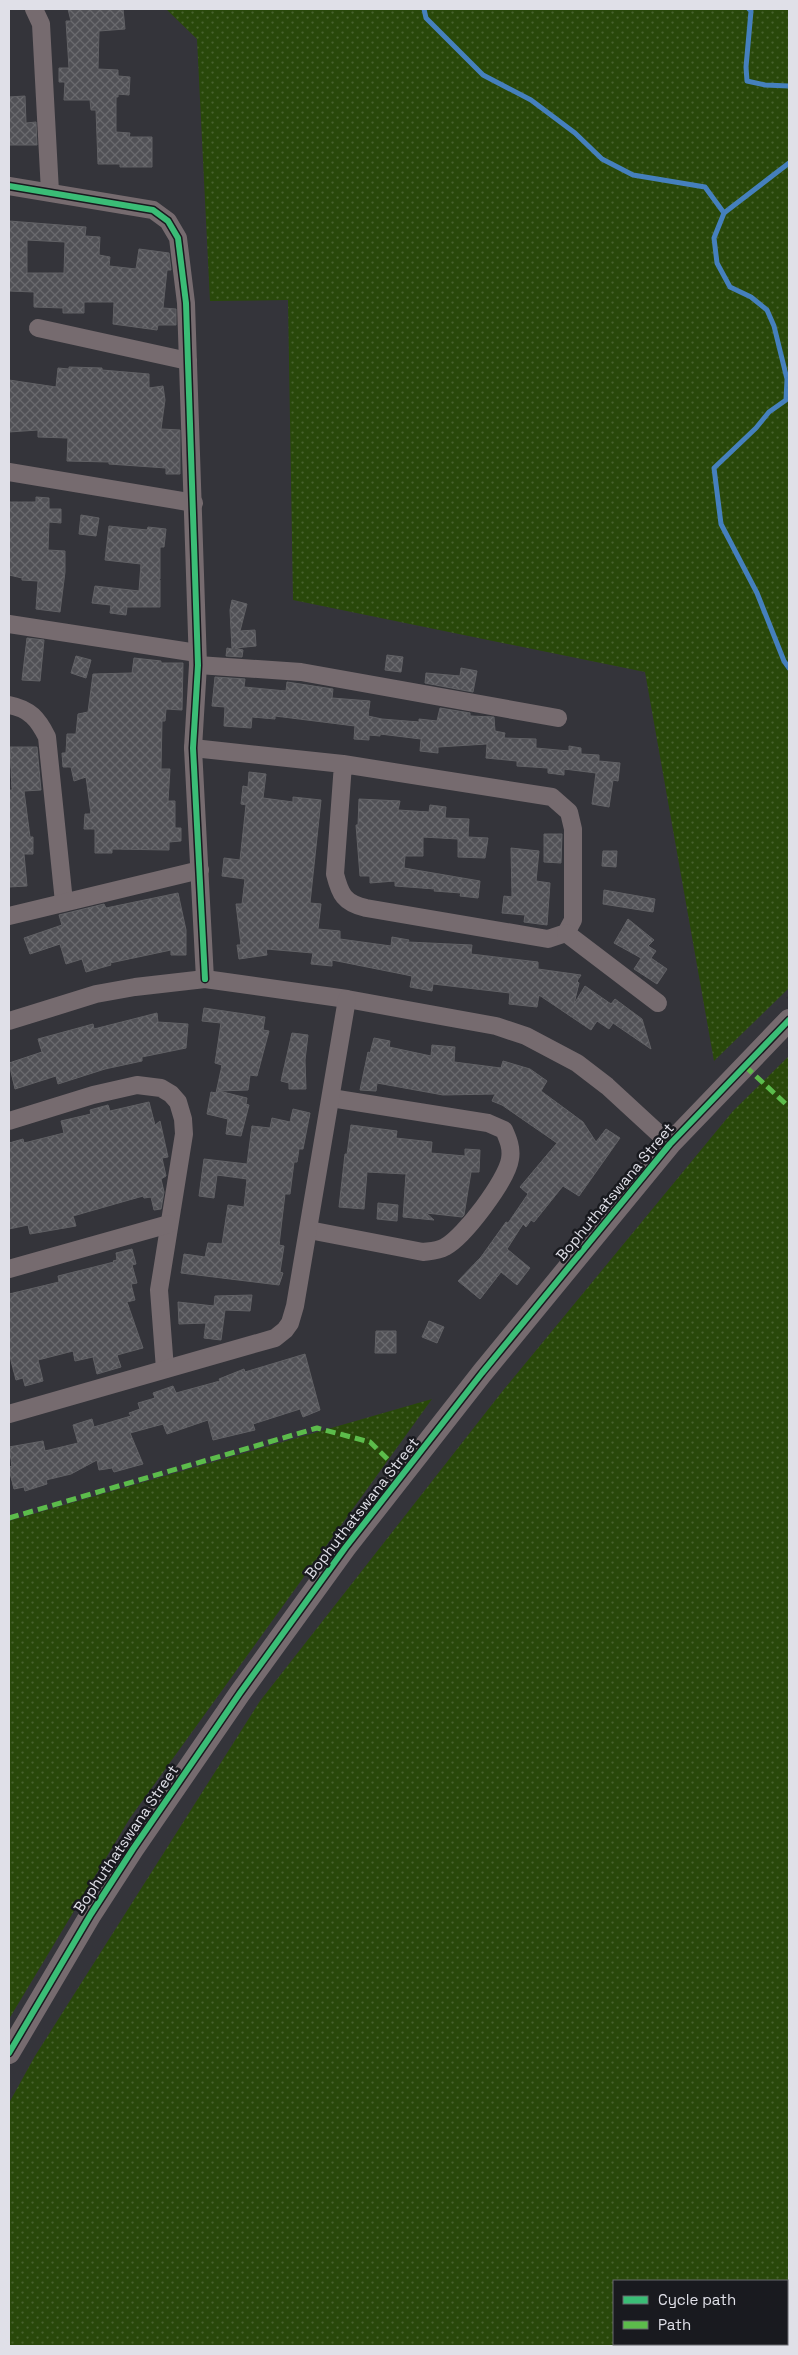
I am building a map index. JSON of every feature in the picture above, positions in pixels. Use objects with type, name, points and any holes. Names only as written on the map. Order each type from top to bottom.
[{"type":"street","points":[[34,9],[41,24],[50,192]]},
{"type":"street","points":[[9,186],[154,210],[168,221],[176,232],[180,245],[186,303],[194,502],[197,659],[193,748],[205,979]]},
{"type":"street","points":[[38,328],[188,361]]},
{"type":"street","points":[[9,472],[194,502]]},
{"type":"street","points":[[9,624],[197,659],[301,672],[558,718]]},
{"type":"street","points":[[9,705],[25,709],[34,716],[47,737],[64,902]]},
{"type":"street","points":[[193,748],[343,764],[552,797],[558,800],[569,812],[573,829],[573,920],[566,934],[548,939],[366,908],[347,902],[339,891],[335,874],[343,764]]},
{"type":"street","points":[[9,916],[200,870]]},
{"type":"street","points":[[566,934],[658,1003]]},
{"type":"street","points":[[9,1021],[96,994],[134,987],[205,979],[348,999],[496,1026],[526,1036],[569,1057],[590,1072],[670,1144]]},
{"type":"street","points":[[9,1414],[275,1338],[285,1330],[295,1306],[348,999]]},
{"type":"street","name":"Bophuthatswana Street","points":[[9,2053],[91,1914],[292,1618],[482,1373],[670,1144],[789,1020]]},
{"type":"street","points":[[9,1121],[128,1086],[161,1088],[171,1094],[178,1102],[183,1119],[184,1134],[159,1290],[165,1370]]},
{"type":"street","points":[[309,1230],[423,1252],[438,1250],[459,1237],[479,1212],[508,1169],[511,1157],[510,1142],[504,1130],[488,1123],[331,1098]]},
{"type":"street","points":[[9,1269],[169,1224]]},
{"type":"green space","points":[[166,9],[789,9],[789,988],[714,1061],[645,672],[293,600],[288,300],[210,301],[197,39]]},
{"type":"green space","points":[[789,1056],[789,2346],[9,2346],[9,2103],[35,2056],[260,1701],[501,1393],[733,1111]]},
{"type":"green space","points":[[432,1399],[130,1818],[9,2019],[9,1521]]},
{"type":"building","points":[[68,9],[123,9],[125,29],[99,31],[98,69],[118,70],[118,76],[130,77],[129,95],[118,94],[118,97],[116,97],[116,132],[130,133],[129,137],[152,137],[152,167],[120,167],[120,164],[98,164],[96,110],[91,110],[90,100],[64,100],[65,82],[59,82],[59,68],[69,68],[66,21],[71,21]]},
{"type":"building","points":[[25,96],[26,123],[36,122],[37,145],[9,145],[9,97]]},
{"type":"building","points":[[9,221],[86,227],[85,236],[100,237],[99,255],[110,257],[109,266],[136,269],[139,249],[169,253],[171,270],[167,270],[163,308],[176,309],[176,325],[158,325],[157,330],[113,324],[114,302],[84,302],[84,313],[63,313],[63,308],[34,307],[34,292],[9,291]],"holes":[[[27,240],[65,242],[64,273],[27,273]]]},
{"type":"building","points":[[69,367],[102,368],[102,370],[149,374],[149,388],[163,386],[165,400],[161,429],[180,430],[180,474],[166,474],[166,468],[109,464],[109,462],[67,461],[68,438],[38,437],[38,430],[9,432],[9,380],[56,387],[58,368],[69,369]]},
{"type":"building","points":[[36,497],[49,498],[49,509],[61,509],[61,523],[49,522],[48,550],[65,551],[65,572],[60,612],[36,609],[38,581],[22,580],[22,578],[9,575],[9,502],[36,502]]},
{"type":"building","points":[[81,515],[99,518],[96,536],[79,534]]},
{"type":"building","points":[[109,526],[147,530],[148,527],[166,529],[164,547],[160,547],[160,579],[158,579],[160,580],[160,607],[127,607],[126,615],[110,613],[111,605],[92,603],[95,586],[139,591],[141,564],[105,560]]},
{"type":"building","points":[[232,600],[247,604],[240,631],[255,630],[256,646],[235,648],[243,650],[242,657],[226,656],[227,648],[232,649],[230,610]]},
{"type":"building","points":[[27,638],[44,640],[40,681],[22,680]]},
{"type":"building","points":[[387,655],[403,657],[401,672],[385,670]]},
{"type":"building","points":[[76,656],[91,660],[86,678],[71,673]]},
{"type":"building","points":[[134,658],[161,661],[161,663],[183,663],[182,710],[166,709],[165,721],[162,721],[161,769],[170,769],[168,801],[175,801],[175,828],[181,828],[181,841],[169,842],[169,850],[112,849],[112,853],[95,853],[95,829],[84,829],[85,814],[91,814],[86,777],[74,781],[71,767],[63,767],[62,753],[66,753],[67,734],[76,734],[78,714],[88,712],[93,674],[132,673]]},
{"type":"building","points":[[461,668],[477,671],[473,692],[425,683],[426,673],[460,676]]},
{"type":"building","points":[[215,677],[245,679],[244,687],[286,691],[287,682],[333,689],[332,698],[370,701],[368,716],[382,719],[419,722],[419,719],[437,721],[440,708],[470,713],[470,716],[494,717],[495,731],[505,733],[504,738],[536,739],[536,748],[569,751],[569,746],[581,748],[581,754],[599,755],[599,761],[620,763],[618,781],[613,780],[609,807],[592,804],[596,773],[564,769],[564,775],[548,773],[548,768],[517,766],[517,761],[486,758],[487,744],[438,747],[438,753],[420,751],[421,739],[380,734],[380,736],[369,735],[369,740],[354,739],[355,726],[275,716],[275,719],[252,717],[251,728],[224,726],[225,707],[212,706]]},
{"type":"building","points":[[10,747],[37,747],[41,790],[24,791],[30,837],[33,837],[33,854],[24,854],[27,886],[9,887],[9,790],[12,790]]},
{"type":"building","points":[[249,772],[266,774],[263,798],[293,802],[293,797],[321,800],[310,903],[321,904],[318,929],[340,931],[340,939],[391,946],[392,937],[409,940],[408,942],[472,945],[471,954],[538,962],[538,969],[581,975],[577,981],[579,983],[574,1004],[585,986],[611,1004],[615,999],[642,1019],[651,1049],[613,1023],[609,1029],[597,1021],[591,1030],[539,995],[537,1007],[509,1004],[510,993],[433,984],[432,991],[410,987],[412,976],[332,960],[332,966],[311,964],[313,953],[266,949],[267,955],[239,959],[237,945],[241,945],[236,904],[242,904],[245,879],[222,876],[224,858],[240,860],[246,805],[241,804],[243,786],[248,787]]},
{"type":"building","points":[[359,799],[400,801],[398,810],[429,812],[430,805],[446,807],[445,818],[469,819],[468,837],[488,838],[485,858],[458,857],[458,839],[423,837],[423,856],[405,856],[404,868],[480,881],[478,898],[460,896],[461,893],[434,891],[435,889],[395,886],[395,881],[370,883],[370,876],[360,876],[356,825],[358,825]]},
{"type":"building","points":[[544,834],[562,834],[561,863],[544,862]]},
{"type":"building","points":[[511,848],[539,851],[536,881],[550,883],[547,925],[524,922],[525,915],[502,913],[504,896],[512,897]]},
{"type":"building","points":[[603,851],[617,851],[616,867],[602,866]]},
{"type":"building","points":[[604,890],[655,899],[653,912],[603,904]]},
{"type":"building","points":[[178,893],[186,930],[186,955],[171,955],[171,950],[110,963],[111,965],[86,972],[82,959],[66,964],[60,944],[30,954],[24,938],[62,925],[59,915],[104,904],[106,908]]},
{"type":"building","points":[[628,919],[654,940],[648,946],[656,951],[651,958],[667,969],[657,984],[634,969],[641,958],[614,943]]},
{"type":"building","points":[[204,1008],[265,1017],[263,1030],[269,1031],[257,1076],[250,1075],[248,1090],[219,1091],[247,1098],[246,1104],[249,1105],[241,1136],[226,1134],[228,1119],[207,1114],[211,1092],[216,1093],[222,1065],[215,1063],[221,1023],[202,1021]]},
{"type":"building","points":[[157,1013],[158,1022],[188,1024],[186,1048],[142,1057],[142,1061],[105,1069],[58,1084],[56,1076],[15,1089],[9,1063],[42,1052],[38,1039],[93,1024],[94,1029]]},
{"type":"building","points":[[292,1033],[308,1035],[305,1060],[306,1089],[289,1089],[289,1083],[281,1081]]},
{"type":"building","points":[[374,1038],[390,1041],[389,1047],[431,1056],[432,1045],[455,1047],[454,1062],[501,1068],[503,1061],[530,1069],[547,1081],[541,1091],[583,1122],[596,1142],[606,1129],[620,1138],[579,1196],[563,1186],[534,1222],[531,1220],[526,1227],[523,1224],[507,1249],[530,1268],[517,1285],[501,1272],[480,1299],[458,1281],[481,1257],[506,1222],[508,1223],[528,1194],[520,1187],[557,1143],[502,1105],[492,1101],[495,1094],[443,1095],[377,1083],[376,1091],[360,1090],[368,1052],[370,1053]]},
{"type":"building","points":[[149,1102],[155,1125],[160,1121],[168,1157],[162,1158],[166,1176],[161,1179],[164,1192],[161,1209],[154,1210],[151,1197],[144,1198],[143,1196],[73,1216],[76,1226],[30,1234],[28,1225],[9,1229],[9,1143],[23,1139],[24,1143],[64,1133],[61,1121],[91,1114],[90,1110],[108,1105],[110,1111]]},
{"type":"building","points":[[293,1109],[310,1113],[303,1149],[299,1149],[297,1162],[294,1162],[290,1194],[285,1194],[279,1245],[284,1246],[280,1272],[283,1273],[279,1285],[181,1273],[184,1254],[205,1257],[208,1243],[222,1244],[228,1205],[244,1207],[247,1179],[217,1175],[214,1198],[199,1196],[204,1159],[247,1164],[252,1126],[270,1128],[272,1118],[290,1122]]},
{"type":"building","points":[[351,1125],[397,1131],[396,1138],[432,1142],[431,1153],[465,1156],[465,1149],[480,1150],[479,1172],[471,1172],[464,1215],[462,1217],[426,1213],[434,1220],[403,1217],[406,1174],[367,1172],[364,1209],[339,1207],[345,1154],[347,1154]]},
{"type":"building","points":[[378,1203],[398,1205],[397,1221],[377,1219]]},
{"type":"building","points":[[132,1249],[136,1264],[132,1265],[137,1283],[131,1284],[135,1300],[127,1302],[143,1348],[117,1355],[121,1367],[97,1374],[93,1357],[75,1361],[73,1351],[38,1360],[43,1381],[25,1386],[23,1378],[16,1380],[9,1353],[9,1294],[59,1282],[58,1276],[114,1262],[117,1260],[116,1253]]},
{"type":"building","points":[[252,1295],[250,1311],[225,1310],[221,1340],[204,1338],[206,1323],[179,1324],[178,1302],[214,1306],[215,1296]]},
{"type":"building","points":[[429,1321],[444,1327],[437,1343],[422,1337]]},
{"type":"building","points":[[376,1331],[396,1331],[396,1353],[375,1353]]},
{"type":"building","points":[[305,1354],[320,1410],[303,1417],[300,1409],[253,1424],[255,1430],[213,1440],[208,1420],[167,1434],[163,1424],[130,1433],[143,1464],[114,1472],[112,1468],[99,1470],[97,1460],[71,1474],[46,1480],[47,1484],[25,1491],[24,1487],[14,1489],[9,1469],[12,1466],[9,1447],[43,1441],[45,1451],[78,1443],[73,1425],[92,1419],[94,1427],[131,1416],[129,1413],[140,1409],[138,1403],[155,1398],[153,1393],[173,1386],[176,1393],[220,1381],[219,1379],[244,1369],[245,1372]]},
{"type":"waterway","points":[[424,9],[426,18],[483,75],[531,100],[575,133],[602,159],[633,175],[705,187],[724,213],[714,238],[717,263],[730,287],[751,297],[767,310],[774,326],[787,379],[786,400],[769,412],[756,428],[714,468],[721,524],[757,593],[784,661],[789,668]]},
{"type":"waterway","points":[[749,9],[751,11],[746,67],[747,81],[765,85],[789,86]]},
{"type":"waterway","points":[[724,213],[789,163]]},
{"type":"marked path","points":[[745,1066],[789,1107]]},
{"type":"marked path","points":[[9,1518],[317,1428],[370,1442],[404,1475]]},
{"type":"cycle path","points":[[9,186],[153,210],[168,221],[178,238],[186,303],[198,665],[193,748],[205,979]]},
{"type":"cycle path","points":[[9,2053],[91,1914],[133,1849],[240,1693],[345,1548],[482,1373],[670,1144],[789,1020]]}]
